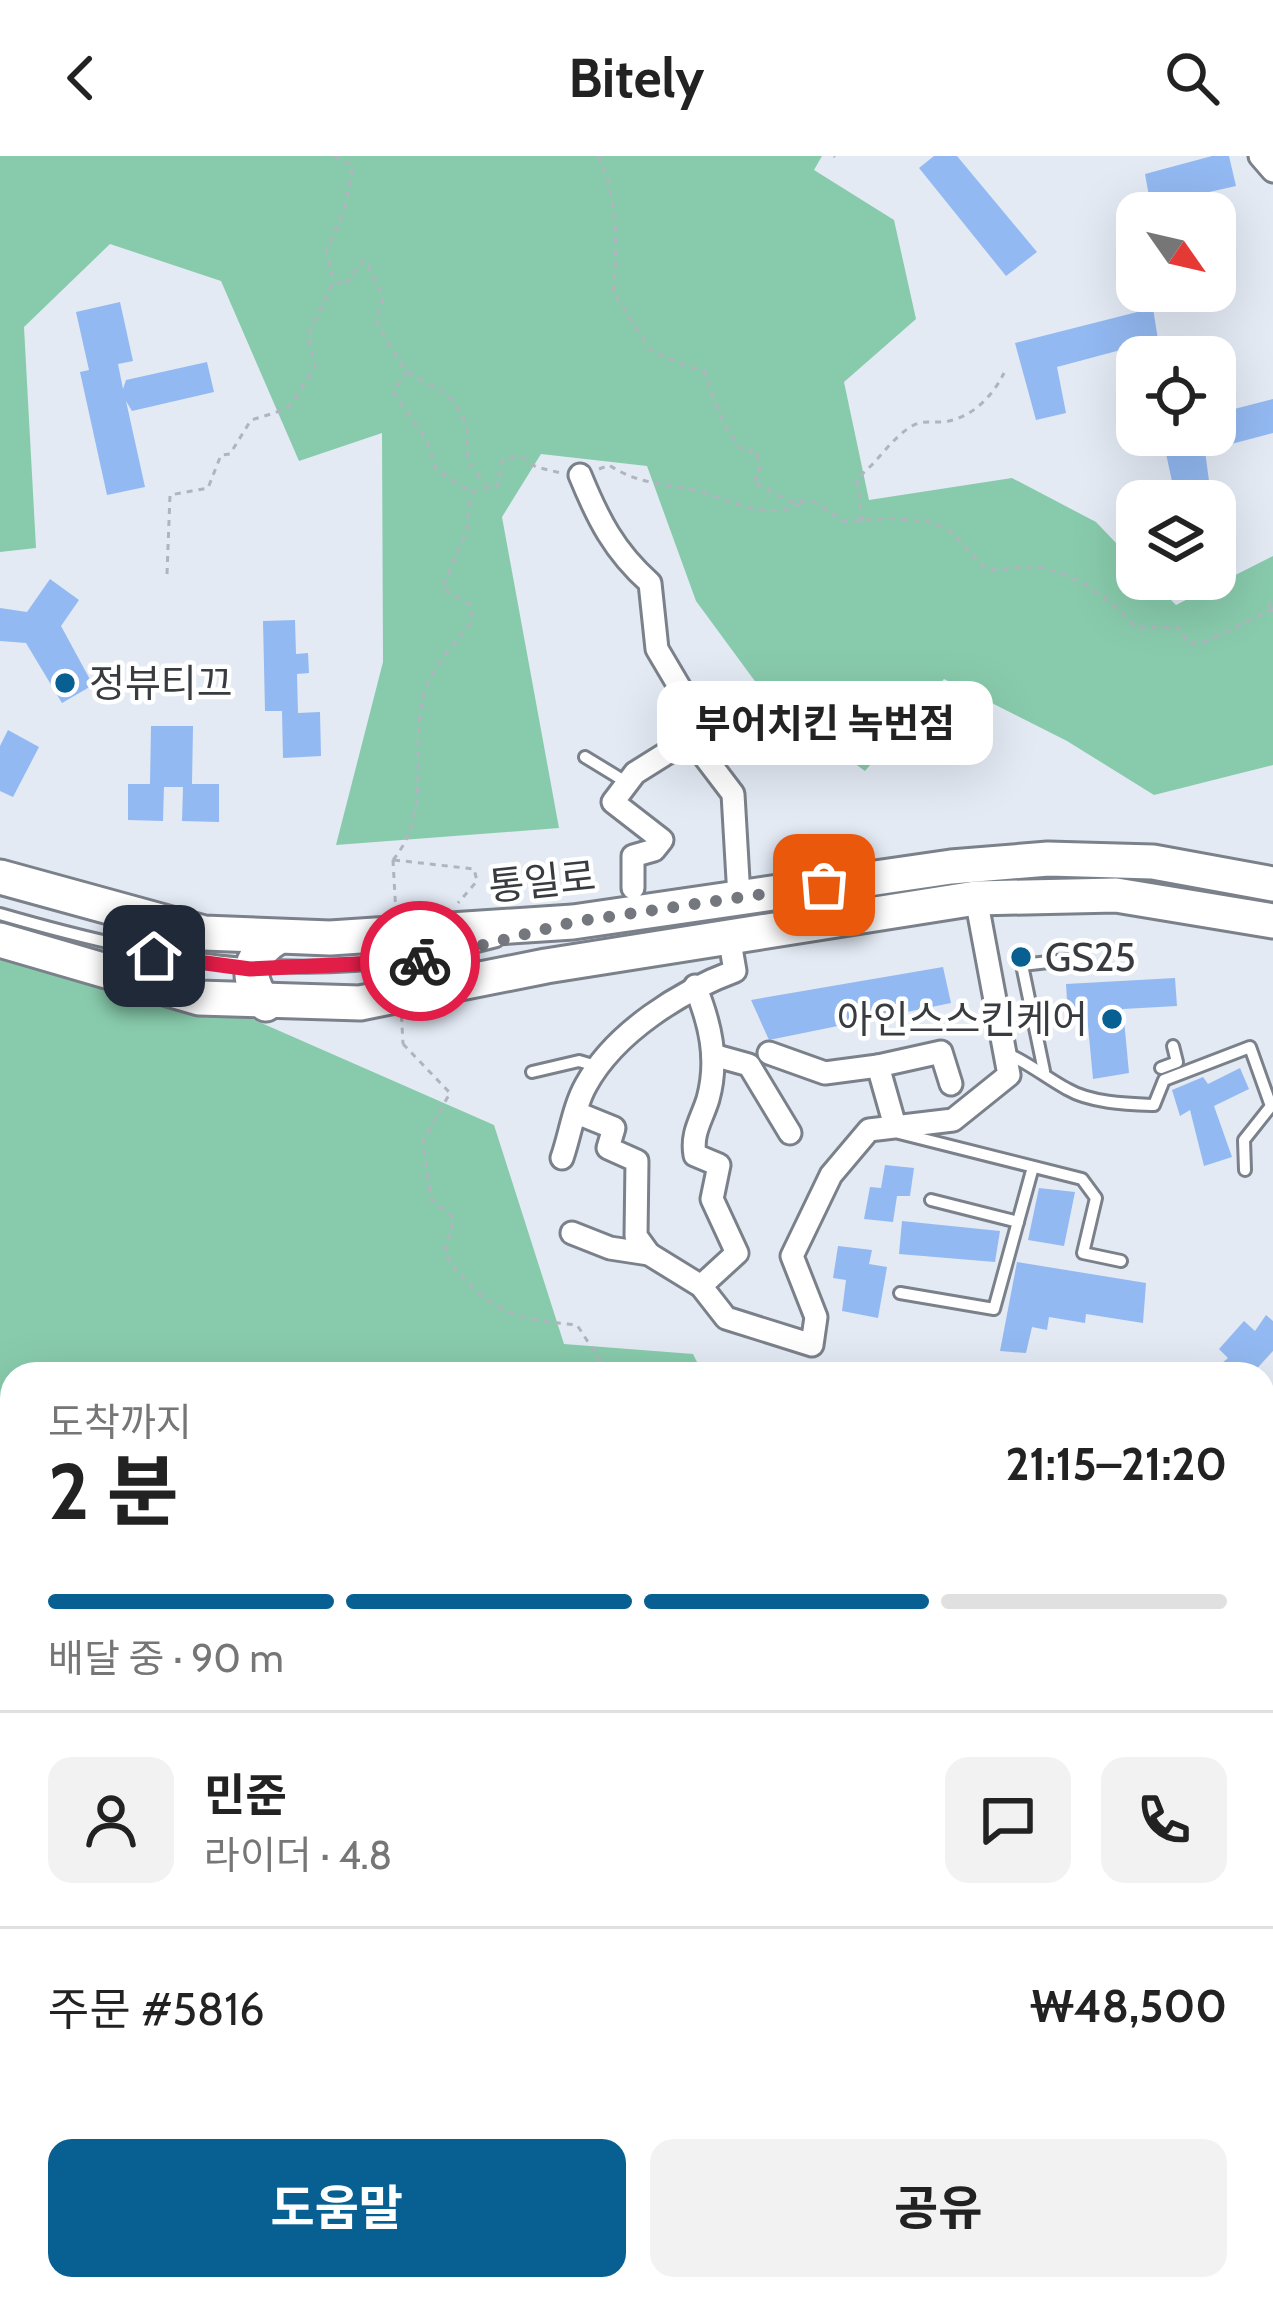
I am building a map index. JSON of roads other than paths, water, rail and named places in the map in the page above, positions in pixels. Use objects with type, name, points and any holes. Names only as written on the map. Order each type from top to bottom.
[{"type":"main road","name":"통일로","points":[[0,877],[204,933],[375,938],[573,922],[1048,859],[1154,862],[1273,884]]},
{"type":"main road","name":"통일로","points":[[0,940],[199,998],[266,1004],[360,1003],[512,972],[976,898],[1116,895],[1183,902],[1273,921]]},
{"type":"main road","points":[[150,986],[170,981],[181,961],[181,946],[165,925]]},
{"type":"main road","points":[[266,1004],[251,982],[250,969],[261,947],[278,937]]},
{"type":"street","points":[[1260,156],[1273,171]]},
{"type":"street","points":[[580,476],[597,521],[618,554],[650,583],[657,649],[694,710],[695,744],[733,794],[739,897]]},
{"type":"street","points":[[626,782],[683,742],[695,744]]},
{"type":"street","name":"통일로","points":[[626,782],[613,802],[662,840],[654,850],[633,856],[633,888]]},
{"type":"street","points":[[577,1113],[614,1128],[608,1148],[638,1161],[636,1236],[649,1254],[701,1286],[726,1318],[812,1346],[816,1317],[793,1256],[831,1174],[868,1130],[953,1120],[1009,1075],[976,898]]},
{"type":"street","points":[[562,1158],[577,1113],[612,1049],[695,986],[735,971],[729,936]]},
{"type":"street","points":[[695,986],[710,1022],[713,1055],[709,1097],[692,1140],[694,1155],[719,1165],[712,1199],[737,1253],[701,1286]]},
{"type":"street","points":[[769,1053],[826,1073],[941,1052],[951,1084]]},
{"type":"street","points":[[713,1055],[748,1065],[790,1133]]},
{"type":"street","points":[[878,1066],[886,1127]]},
{"type":"street","points":[[572,1233],[610,1248],[649,1254]]},
{"type":"lane","points":[[584,757],[626,782]]},
{"type":"lane","points":[[0,914],[181,961],[250,969],[435,959],[573,922]]},
{"type":"lane","points":[[1044,1071],[1022,965],[1084,958]]},
{"type":"lane","points":[[435,959],[512,972]]},
{"type":"lane","points":[[1163,1074],[1177,1062],[1173,1046]]},
{"type":"lane","points":[[1163,1074],[1250,1047],[1270,1106],[1244,1140],[1245,1169]]},
{"type":"lane","points":[[1005,1053],[1044,1071],[1066,1089],[1118,1103],[1154,1106],[1163,1074],[1156,1052]]},
{"type":"lane","points":[[532,1072],[579,1061],[599,1067]]},
{"type":"lane","points":[[886,1127],[1082,1180],[1096,1198],[1083,1253],[1121,1261]]},
{"type":"lane","points":[[900,1293],[994,1309],[1033,1167]]},
{"type":"lane","points":[[931,1200],[1018,1222]]},
{"type":"place","name":"정뷰티끄","points":[[65,683]]},
{"type":"place","name":"부어치킨 녹번점","points":[[824,885]]},
{"type":"place","name":"GS25","points":[[1021,957]]},
{"type":"place","name":"아인스스킨케어","points":[[1112,1019]]}]
